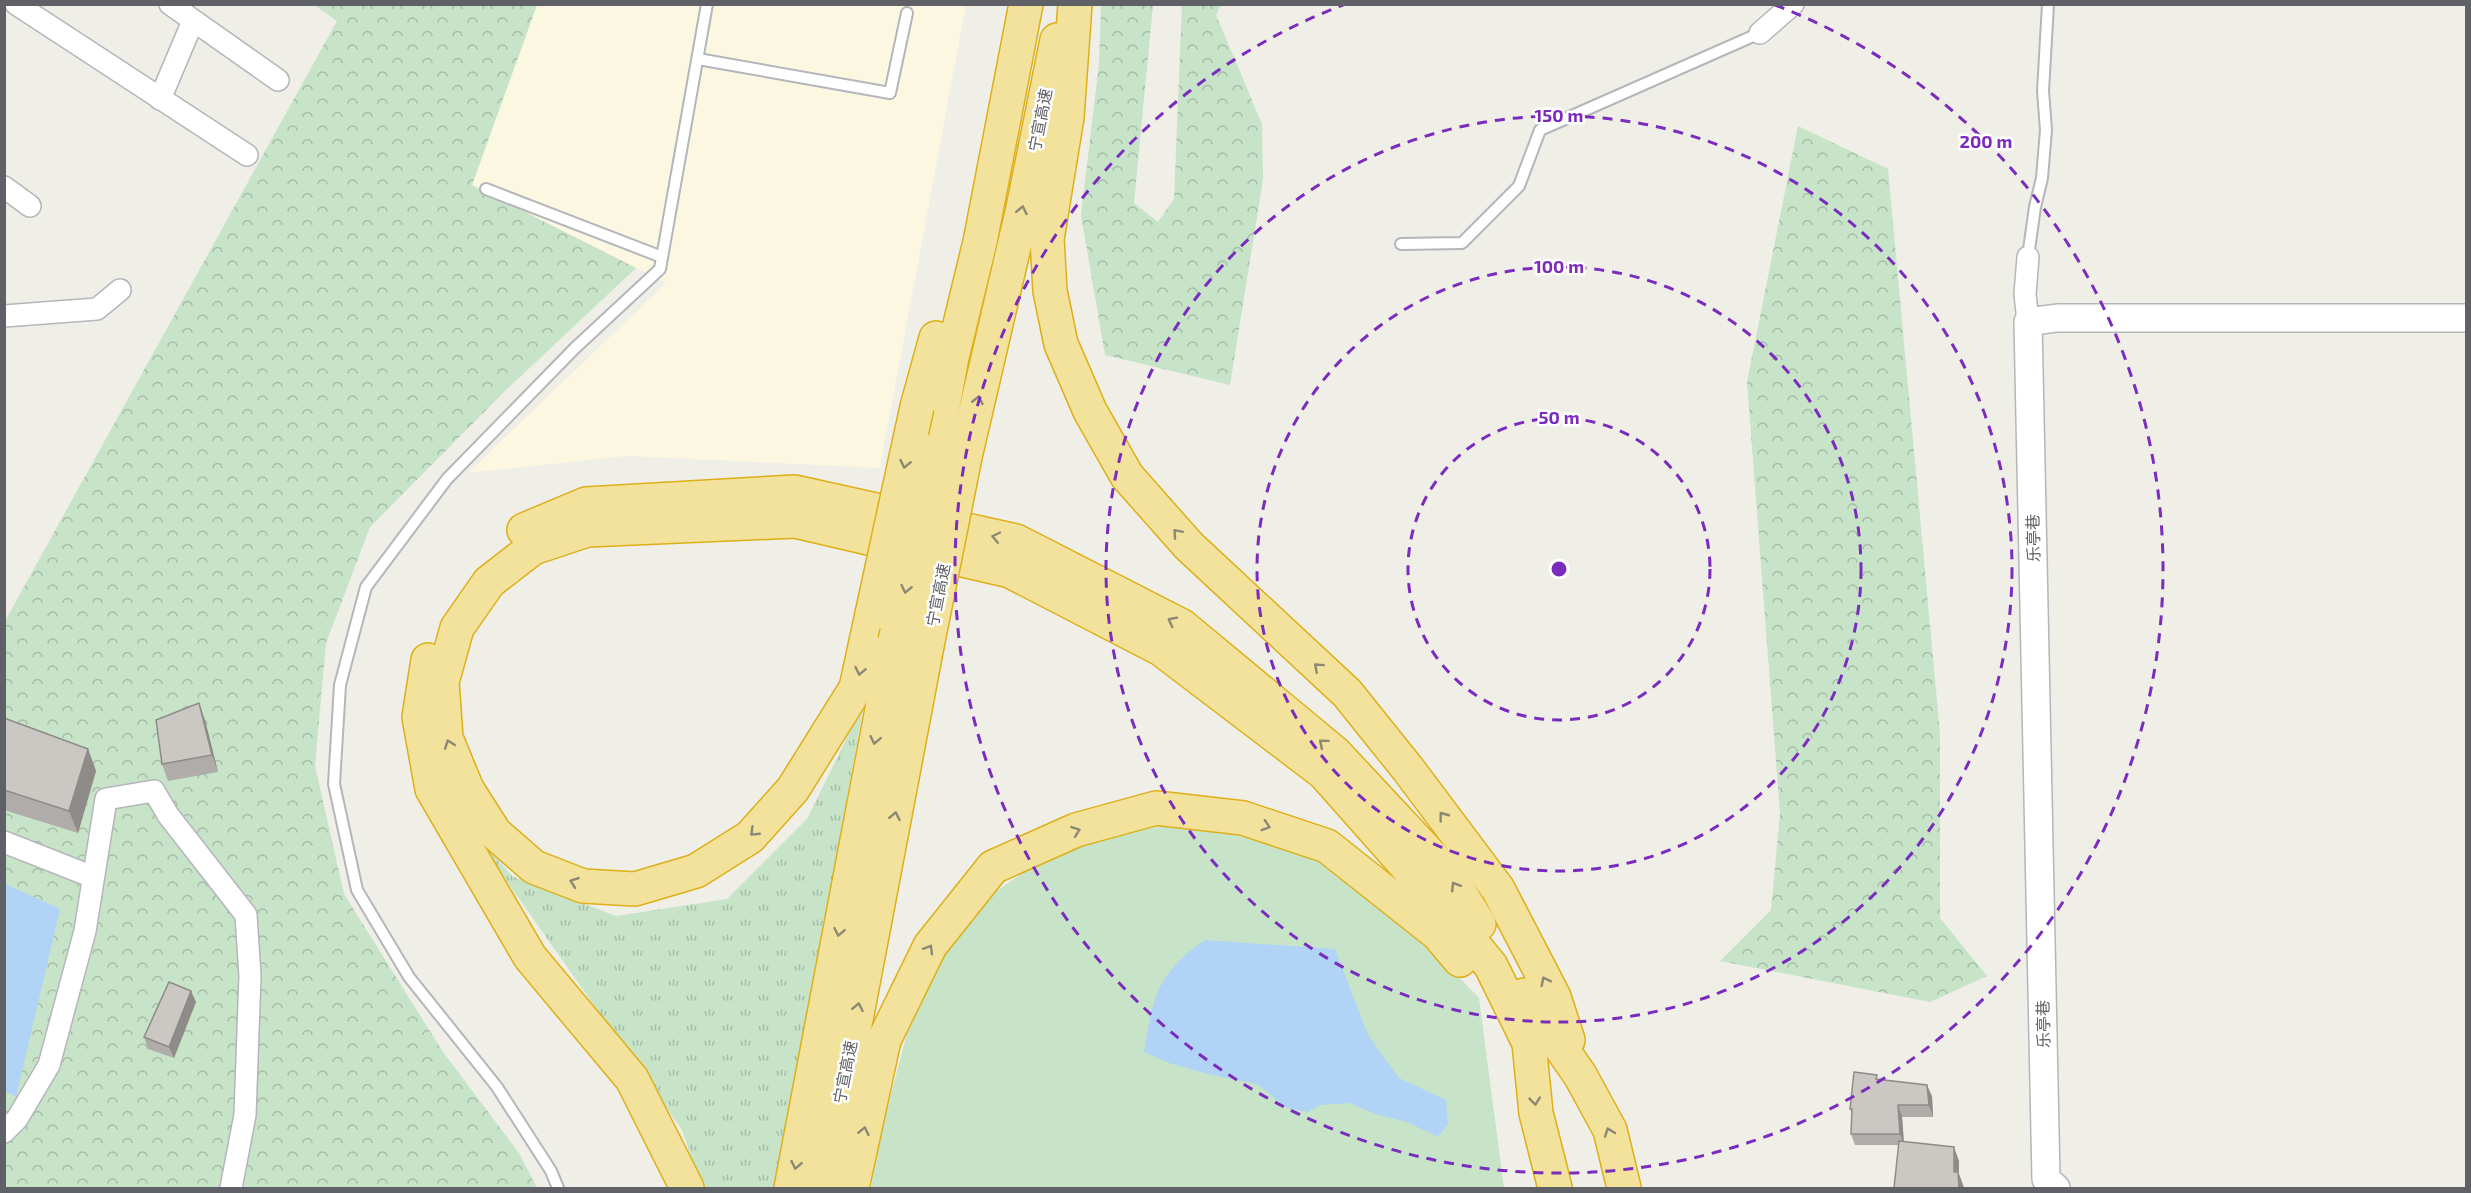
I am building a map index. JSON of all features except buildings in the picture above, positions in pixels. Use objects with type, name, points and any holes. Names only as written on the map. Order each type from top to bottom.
[{"type":"highway","name":"宁宣高速","points":[[824,1188],[927,646],[950,453],[952,357],[980,242],[1026,4]]},
{"type":"highway","name":"宁宣高速","points":[[791,1188],[895,641],[1023,208],[1042,104],[1065,4]]},
{"type":"highway","points":[[1075,4],[1068,117],[1047,239],[1050,291],[1062,344],[1090,411],[1127,476],[1189,546],[1347,693],[1498,888],[1554,997],[1580,1075]]},
{"type":"highway","points":[[1018,45],[917,407],[872,614],[856,688],[793,789],[750,837],[696,871],[635,889],[583,886],[534,867],[495,833],[467,789],[446,738],[442,682],[457,628],[489,582],[533,548],[587,530],[795,521],[1011,571],[1161,649],[1324,773],[1440,904],[1491,966],[1529,1043],[1536,1113],[1555,1188]]},
{"type":"highway","points":[[687,1188],[632,1079],[530,957],[432,789],[419,717],[430,645],[465,582],[519,533],[586,504],[795,492],[1016,541],[1182,626],[1335,753],[1448,874],[1539,1018],[1580,1075],[1610,1130],[1624,1188]]},
{"type":"highway","points":[[852,1188],[884,1040],[930,946],[993,867],[1076,830],[1156,808],[1243,818],[1327,846],[1438,934],[1529,1043]]},
{"type":"street","points":[[16,4],[247,155]]},
{"type":"street","points":[[170,4],[278,80]]},
{"type":"street","points":[[1760,33],[1793,4]]},
{"type":"street","points":[[160,99],[193,21]]},
{"type":"street","points":[[4,187],[30,206]]},
{"type":"street","points":[[2028,257],[2025,294],[2028,322],[2057,318],[2466,318]]},
{"type":"street","points":[[4,316],[97,309],[120,290]]},
{"type":"street","name":"乐亭巷","points":[[2028,322],[2046,1179],[2056,1188]]},
{"type":"street","points":[[7,1126],[49,1065],[85,931],[106,800],[154,791],[175,823],[246,915],[250,976],[245,1114],[231,1188]]},
{"type":"street","points":[[4,842],[93,877]]},
{"type":"lane","points":[[558,1188],[551,1171],[497,1087],[409,976],[357,890],[334,784],[340,685],[366,587],[447,479],[574,348],[660,269],[707,4]]},
{"type":"lane","points":[[2028,257],[2035,207],[2042,178],[2046,130],[2043,91],[2048,4]]},
{"type":"lane","points":[[698,59],[891,93],[907,13]]},
{"type":"lane","points":[[1401,244],[1462,243],[1519,186],[1539,130],[1760,33]]},
{"type":"lane","points":[[486,189],[663,257]]},
{"type":"shaded area","points":[[537,5],[966,5],[880,468],[627,456],[468,473],[666,283],[472,185]]},
{"type":"green space","points":[[314,5],[537,5],[472,185],[636,268],[505,391],[370,527],[326,643],[315,766],[344,894],[443,1052],[519,1153],[537,1188],[5,1188],[5,621],[337,21]]},
{"type":"green space","points":[[1101,5],[1153,5],[1134,203],[1158,222],[1174,199],[1182,5],[1221,5],[1216,15],[1262,124],[1263,180],[1230,385],[1105,355],[1081,215],[1099,64]]},
{"type":"green space","points":[[1798,126],[1888,169],[1940,734],[1940,918],[1987,976],[1930,1002],[1720,961],[1771,910],[1780,814],[1747,382]]},
{"type":"green space","points":[[864,703],[777,1188],[702,1188],[682,1130],[465,822],[512,876],[616,916],[727,899],[807,819]]},
{"type":"green space","points":[[1169,824],[1244,831],[1337,867],[1410,926],[1479,998],[1504,1188],[871,1188],[882,1129],[906,1037],[941,960],[971,909],[1030,868],[1089,839]]},
{"type":"water","points":[[5,884],[60,909],[16,1097],[5,1091]]},
{"type":"water","points":[[1205,940],[1335,949],[1368,1035],[1399,1078],[1446,1100],[1448,1124],[1438,1137],[1407,1122],[1378,1115],[1349,1103],[1320,1105],[1308,1112],[1287,1108],[1257,1084],[1169,1063],[1144,1052],[1155,1001],[1167,975],[1189,952]]}]
